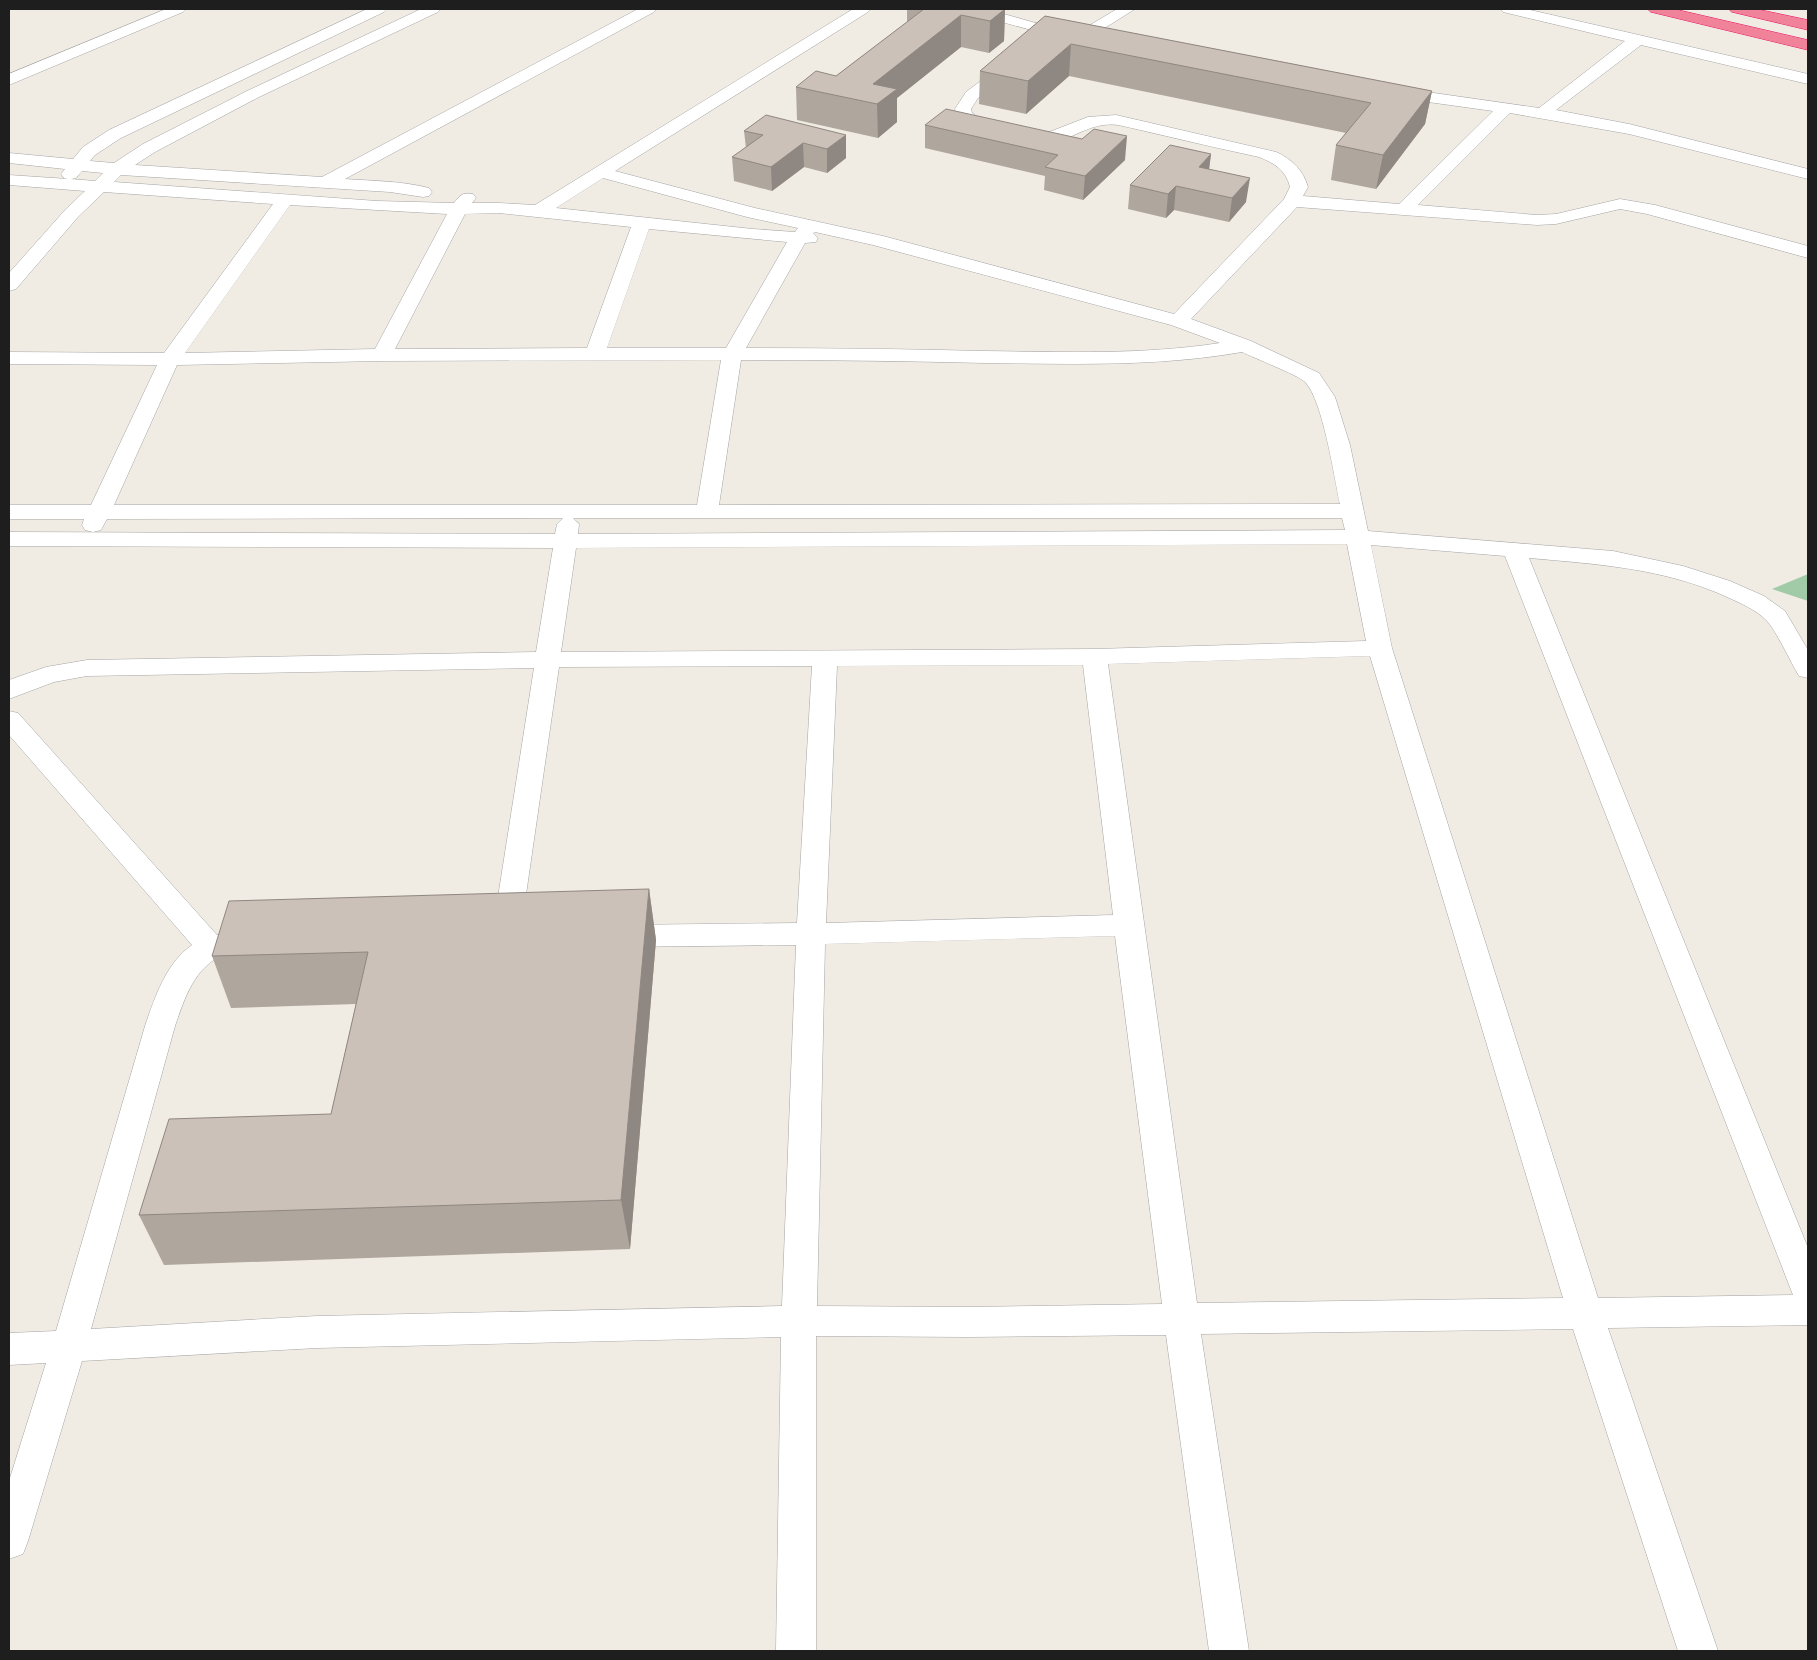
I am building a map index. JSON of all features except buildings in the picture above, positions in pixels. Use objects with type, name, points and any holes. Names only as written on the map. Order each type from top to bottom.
[{"type":"highway","points":[[1656,9],[1808,46]]},
{"type":"highway","points":[[1737,9],[1808,25]]},
{"type":"street","points":[[9,80],[178,9]]},
{"type":"street","points":[[62,184],[89,150],[115,134],[379,9]]},
{"type":"street","points":[[9,285],[72,213],[117,169],[149,148],[205,117],[433,9]]},
{"type":"street","points":[[326,182],[649,9]]},
{"type":"street","points":[[538,211],[863,9]]},
{"type":"street","points":[[970,9],[1054,33],[1098,42]]},
{"type":"street","points":[[1080,38],[1127,9]]},
{"type":"street","points":[[1508,9],[1808,79]]},
{"type":"street","points":[[1039,44],[1054,33]]},
{"type":"street","points":[[1542,113],[1638,39]]},
{"type":"street","points":[[1024,56],[972,95],[963,109],[964,115],[968,120],[1000,132],[1046,139],[1088,122],[1116,120],[1264,153],[1286,164],[1296,176],[1299,187],[1292,201],[1178,321]]},
{"type":"street","points":[[1376,89],[1542,113],[1629,129],[1808,174]]},
{"type":"street","points":[[1402,211],[1505,109]]},
{"type":"street","points":[[9,158],[117,169],[390,187],[463,204]]},
{"type":"street","points":[[600,172],[753,213],[805,231]]},
{"type":"street","points":[[9,180],[285,200],[463,204],[642,222],[805,231],[876,240],[1178,321],[1244,345],[1312,377],[1326,397],[1339,445],[1380,648],[1585,1313],[1698,1651]]},
{"type":"street","points":[[62,184],[72,213]]},
{"type":"street","points":[[88,538],[98,512],[170,359],[285,200]]},
{"type":"street","points":[[1292,201],[1537,220],[1556,219],[1620,204],[1649,209],[1808,252]]},
{"type":"street","points":[[382,355],[463,204]]},
{"type":"street","points":[[595,355],[642,222]]},
{"type":"street","points":[[707,510],[732,355],[805,231]]},
{"type":"street","points":[[9,358],[170,359],[382,355],[844,354],[1106,359],[1187,354],[1244,345]]},
{"type":"street","points":[[9,512],[570,513],[707,510],[1354,524],[1514,549],[1613,558],[1675,571],[1722,586],[1755,601],[1776,616],[1808,670]]},
{"type":"street","points":[[535,937],[496,937],[546,660],[570,513]]},
{"type":"street","points":[[9,539],[565,541],[1354,524]]},
{"type":"street","points":[[1514,549],[1808,1290]]},
{"type":"street","points":[[9,690],[57,672],[87,668],[546,660],[1095,657],[1380,648]]},
{"type":"street","points":[[796,1651],[799,1321],[811,934],[825,657]]},
{"type":"street","points":[[1095,657],[1127,925],[1180,1319],[1229,1651]]},
{"type":"street","points":[[9,719],[211,947]]},
{"type":"street","points":[[594,936],[811,934],[1127,925]]},
{"type":"street","points":[[9,1541],[69,1345],[160,1026],[173,987],[184,969],[211,947],[234,939],[273,937]]},
{"type":"street","points":[[9,1349],[317,1332],[799,1321],[968,1322],[1808,1310]]},
{"type":"green space","points":[[1808,574],[1808,601],[1772,589]]}]
